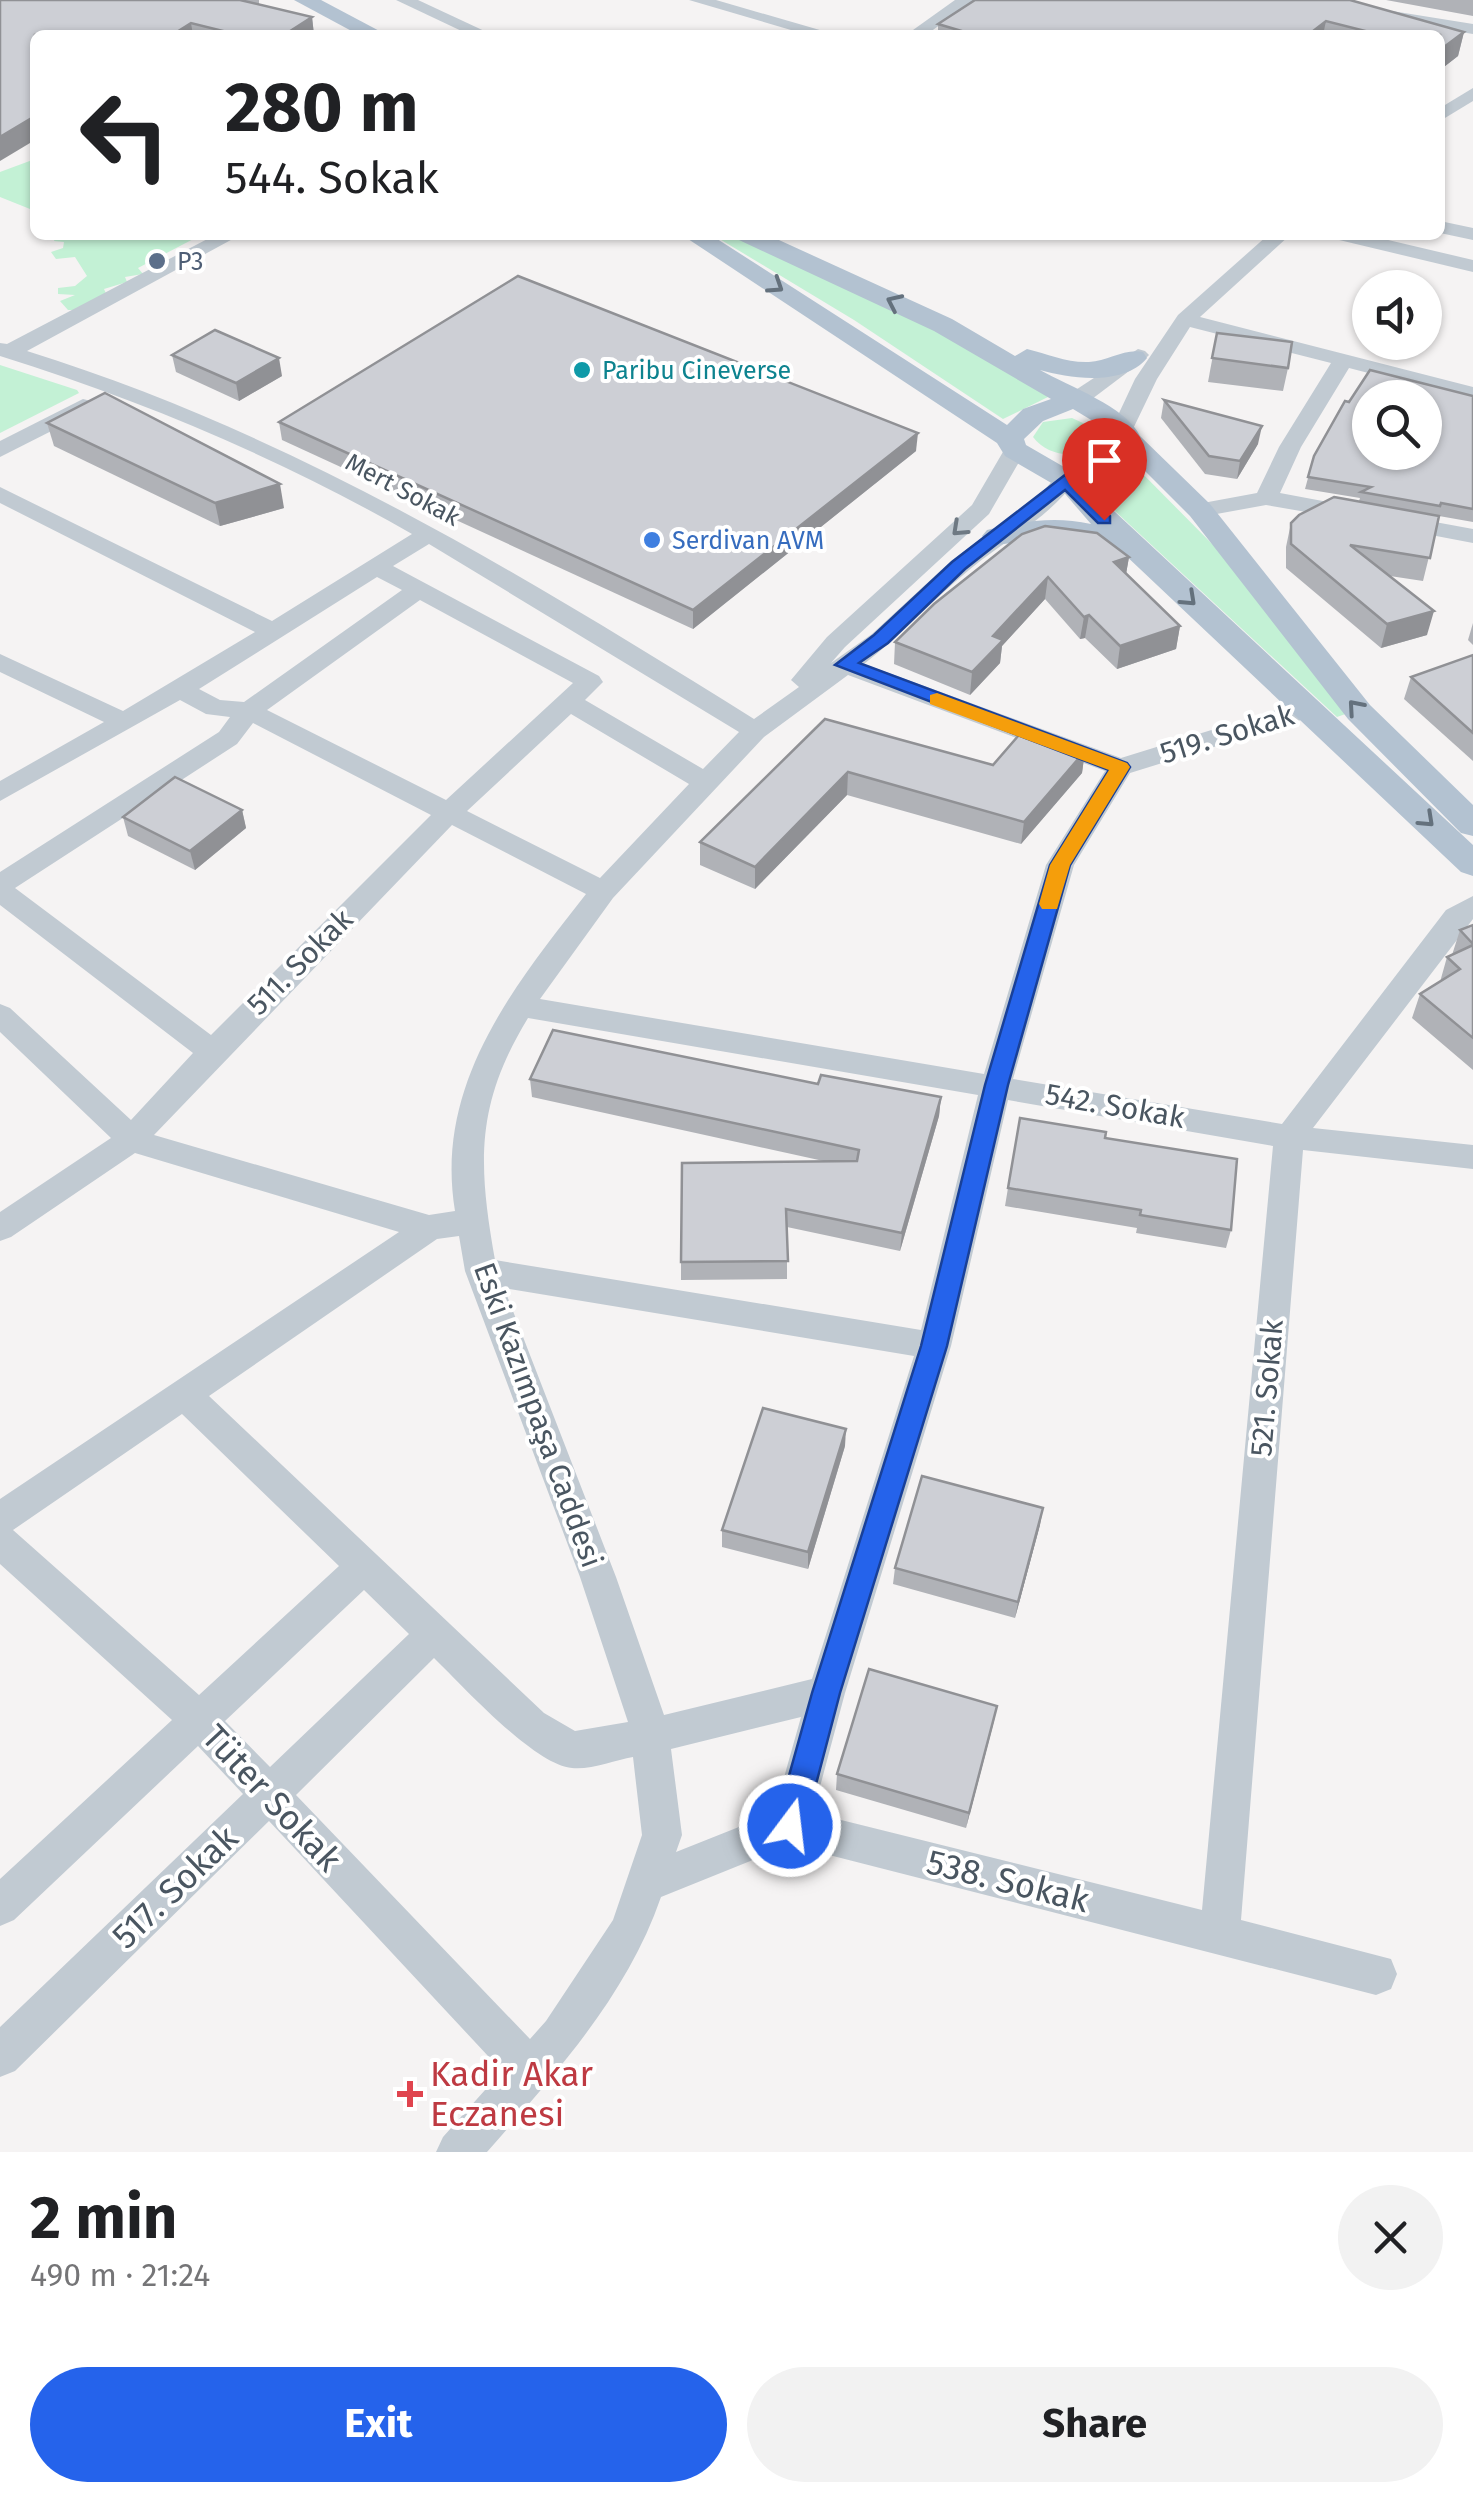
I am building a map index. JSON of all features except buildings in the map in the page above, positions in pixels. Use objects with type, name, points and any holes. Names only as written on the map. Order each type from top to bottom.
[{"type":"main road","points":[[304,0],[383,30]]},
{"type":"main road","points":[[342,0],[385,30]]},
{"type":"main road","points":[[702,240],[1067,481],[1473,864]]},
{"type":"main road","points":[[768,240],[943,325],[1074,400],[1132,440],[1200,510],[1359,712],[1473,826]]},
{"type":"main road","points":[[943,325],[1070,372],[1112,369],[1134,358]]},
{"type":"main road","points":[[1012,444],[1034,415],[1074,400]]},
{"type":"main road","points":[[1067,481],[1118,458],[1132,440]]},
{"type":"main road","points":[[997,536],[1034,526],[1080,528],[1145,558]]},
{"type":"street","points":[[404,0],[473,30]]},
{"type":"street","points":[[697,0],[746,13],[765,9],[816,30]]},
{"type":"street","points":[[922,30],[966,0]]},
{"type":"street","points":[[743,30],[765,9]]},
{"type":"street","points":[[1375,14],[1473,29]]},
{"type":"street","points":[[1445,113],[1470,98]]},
{"type":"street","points":[[1445,227],[1473,234]]},
{"type":"street","points":[[5,350],[220,240]]},
{"type":"street","points":[[1074,400],[1184,319],[1274,240]]},
{"type":"street","points":[[1363,240],[1473,266]]},
{"type":"street","points":[[1184,319],[1473,394]]},
{"type":"street","points":[[1132,440],[1146,379],[1184,319]]},
{"type":"street","name":"Mert Sokak","points":[[5,350],[231,432],[430,532],[765,722]]},
{"type":"street","points":[[1266,498],[1290,448],[1343,361]]},
{"type":"street","points":[[0,450],[117,388]]},
{"type":"street","name":"Eski Kazımpaşa Caddesi","points":[[458,2152],[561,2036],[629,1932],[662,1835],[650,1736],[598,1576],[481,1271],[467,1190],[468,1127],[493,1050],[545,966],[603,890],[765,722],[836,642],[980,510],[1012,444]]},
{"type":"street","name":"Eski Kazımpaşa Caddesi","points":[[765,722],[881,639],[997,536],[1067,481]]},
{"type":"street","points":[[0,494],[274,632]]},
{"type":"street","points":[[1200,510],[1266,498],[1473,536]]},
{"type":"street","points":[[0,792],[180,690],[430,532]]},
{"type":"street","points":[[212,1052],[0,888],[228,738],[249,711],[419,589],[377,566]]},
{"type":"street","name":"511. Sokak","points":[[0,1228],[132,1139],[450,810],[590,682],[419,589]]},
{"type":"street","points":[[0,662],[124,722]]},
{"type":"street","points":[[844,665],[1120,767]]},
{"type":"street","points":[[180,690],[215,708],[249,711],[603,890]]},
{"type":"street","points":[[568,702],[705,782]]},
{"type":"street","name":"519. Sokak","points":[[790,1826],[826,1693],[934,1346],[996,1085],[1060,865],[1120,767],[1308,709]]},
{"type":"street","points":[[1289,1137],[1456,917],[1473,906]]},
{"type":"street","name":"542. Sokak","points":[[520,1006],[1289,1137],[1473,1157]]},
{"type":"street","points":[[0,1016],[132,1139],[168,1154],[429,1228]]},
{"type":"street","name":"521. Sokak","points":[[1220,1934],[1289,1137]]},
{"type":"street","points":[[0,1519],[330,1299],[429,1228],[471,1220]]},
{"type":"street","points":[[481,1271],[934,1346]]},
{"type":"street","points":[[184,1393],[531,1726],[572,1750],[650,1736],[826,1693]]},
{"type":"street","name":"Tüter Sokak","points":[[0,1541],[199,1720],[530,2070]]},
{"type":"street","points":[[0,1906],[364,1566]]},
{"type":"street","name":"517. Sokak","points":[[0,2056],[435,1633]]},
{"type":"street","points":[[646,1883],[790,1826]]},
{"type":"street","name":"538. Sokak","points":[[790,1826],[1376,1974]]},
{"type":"green space","points":[[30,161],[30,209],[0,197],[0,172]]},
{"type":"green space","points":[[191,240],[138,268],[143,274],[125,277],[127,282],[104,289],[108,298],[83,310],[68,310],[60,301],[75,295],[58,294],[58,288],[75,286],[87,276],[75,257],[56,259],[51,252],[63,248],[64,242],[54,241]]},
{"type":"green space","points":[[721,240],[746,240],[884,301],[1050,396],[1003,419],[854,320]]},
{"type":"green space","points":[[0,365],[77,390],[79,393],[0,433]]},
{"type":"green space","points":[[1072,418],[1096,429],[1100,440],[1093,447],[1076,454],[1057,453],[1033,437],[1043,422]]},
{"type":"green space","points":[[1128,459],[1229,561],[1351,712],[1337,717],[1088,486]]},
{"type":"slow traffic","points":[[937,699],[1120,767],[1060,865],[1049,904]]},
{"type":"place","name":"P3","points":[[157,261]]},
{"type":"place","name":"Paribu Cineverse","points":[[582,370]]},
{"type":"place","name":"Serdivan AVM","points":[[652,540]]},
{"type":"place","name":"Kadir Akar Eczanesi","points":[[410,2094]]},
{"type":"route","points":[[790,1826],[826,1693],[934,1346],[996,1085],[1060,865],[1120,767],[844,665],[881,639],[959,566],[1050,498],[1065,480],[1104,520]]}]
